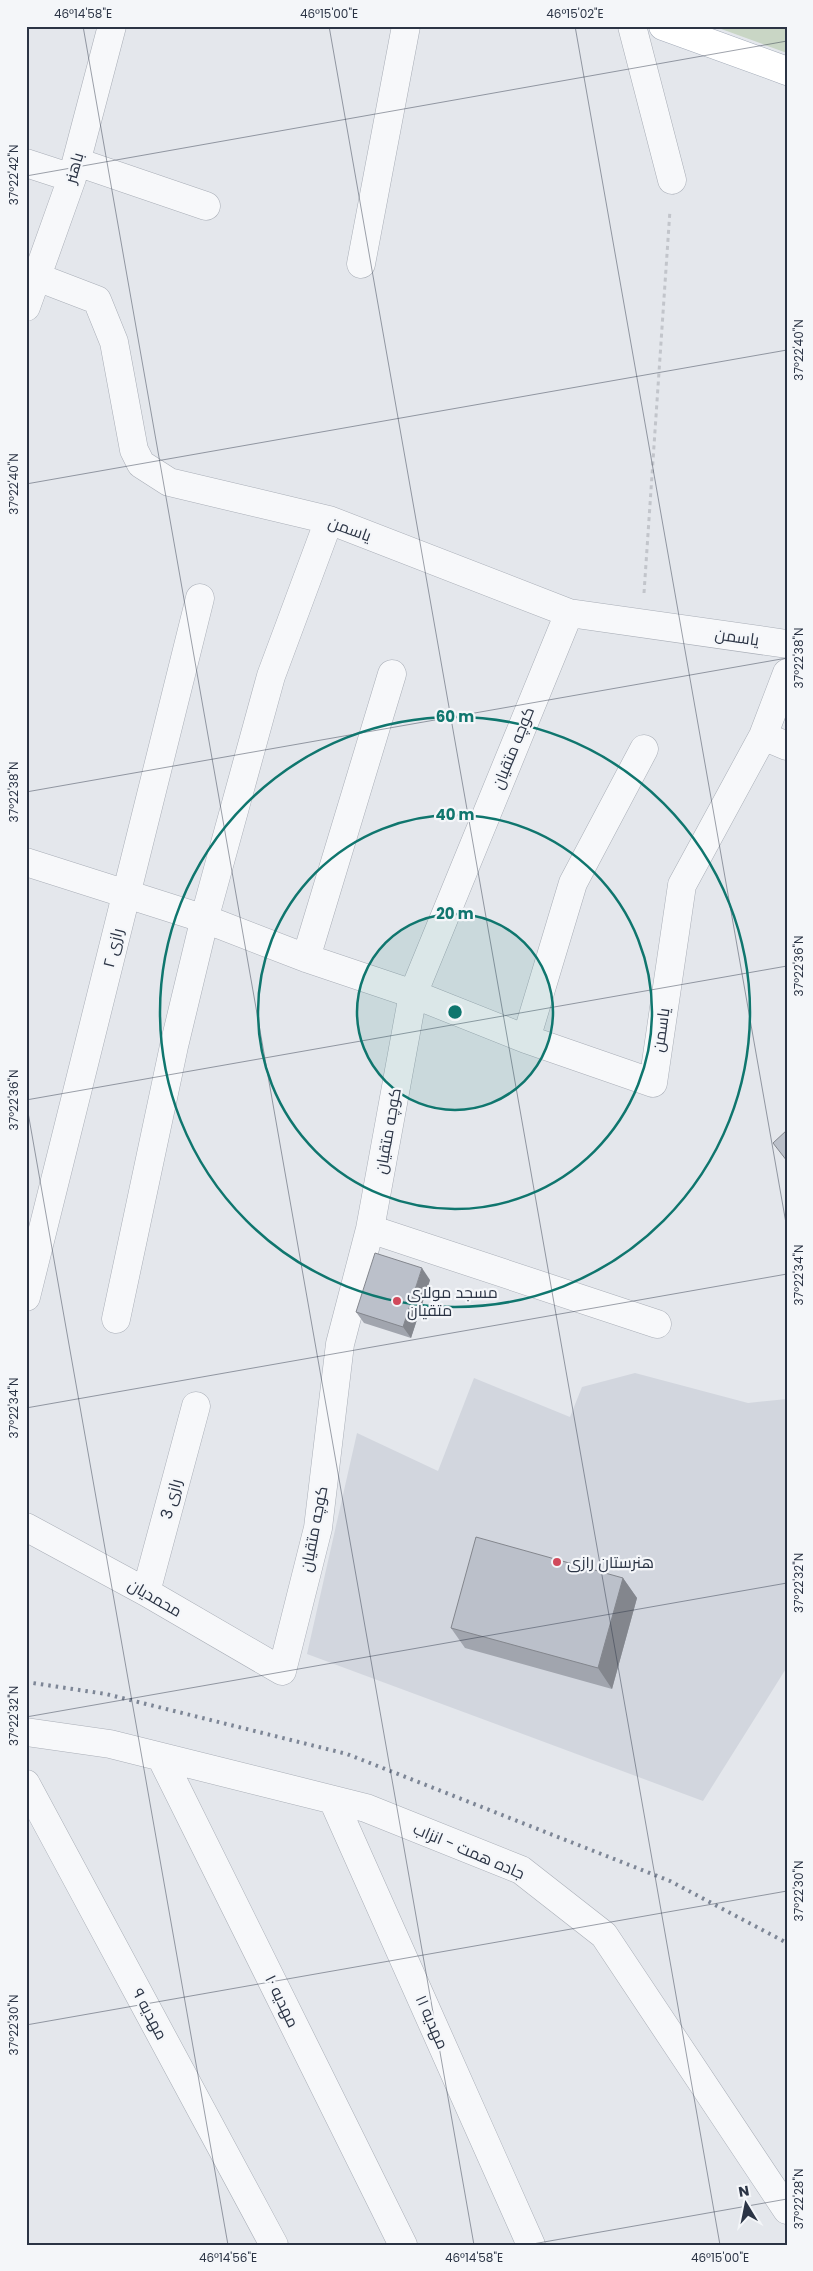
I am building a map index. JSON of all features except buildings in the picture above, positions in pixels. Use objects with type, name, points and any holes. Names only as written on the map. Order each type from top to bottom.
[{"type":"main road","points":[[663,26],[787,72]]},
{"type":"street","name":"باهنر","points":[[26,307],[75,170],[112,26]]},
{"type":"street","points":[[361,264],[406,26]]},
{"type":"street","points":[[632,26],[672,180]]},
{"type":"street","points":[[26,163],[75,170],[206,206]]},
{"type":"street","name":"یاسمن","points":[[37,277],[98,300],[114,342],[134,450],[141,464],[169,482],[329,520],[568,613],[787,644]]},
{"type":"street","points":[[116,1319],[174,1046],[205,919],[271,676],[329,520]]},
{"type":"street","name":"رازی ۲","points":[[26,1297],[200,598]]},
{"type":"street","name":"کوچه متقیان","points":[[282,1671],[318,1528],[340,1344],[370,1229],[413,994],[568,613]]},
{"type":"street","name":"یاسمن","points":[[526,1039],[654,1083],[682,885],[775,741],[787,673]]},
{"type":"street","points":[[306,958],[392,674]]},
{"type":"street","points":[[26,862],[205,919],[306,958],[413,994],[526,1039],[573,883],[644,749]]},
{"type":"street","points":[[370,1229],[657,1324]]},
{"type":"street","name":"رازی 3","points":[[146,1592],[196,1406]]},
{"type":"street","name":"محمدیان","points":[[26,1528],[146,1592],[282,1671]]},
{"type":"street","name":"جاده همت - انزاب","points":[[26,1732],[110,1744],[366,1808],[521,1870],[604,1935],[787,2210]]},
{"type":"street","name":"مهدیه ۱۰","points":[[161,1757],[402,2245]]},
{"type":"street","name":"مهدیه ۹","points":[[26,1784],[274,2245]]},
{"type":"street","name":"مهدیه ۱۱","points":[[333,1800],[531,2245]]},
{"type":"path","points":[[642,624],[672,180]]},
{"type":"shaded area","name":"هنرستان رازی","points":[[635,1373],[748,1403],[787,1399],[787,1667],[703,1801],[307,1654],[357,1433],[438,1471],[474,1378],[570,1417],[582,1387]]},
{"type":"green space","points":[[713,26],[787,26],[787,53]]},
{"type":"railway","points":[[26,1682],[106,1694],[347,1754],[670,1881],[787,1943]]},
{"type":"place","name":"مسجد مولای متقیان","points":[[397,1301]]},
{"type":"place","name":"هنرستان رازی","points":[[557,1562]]}]
